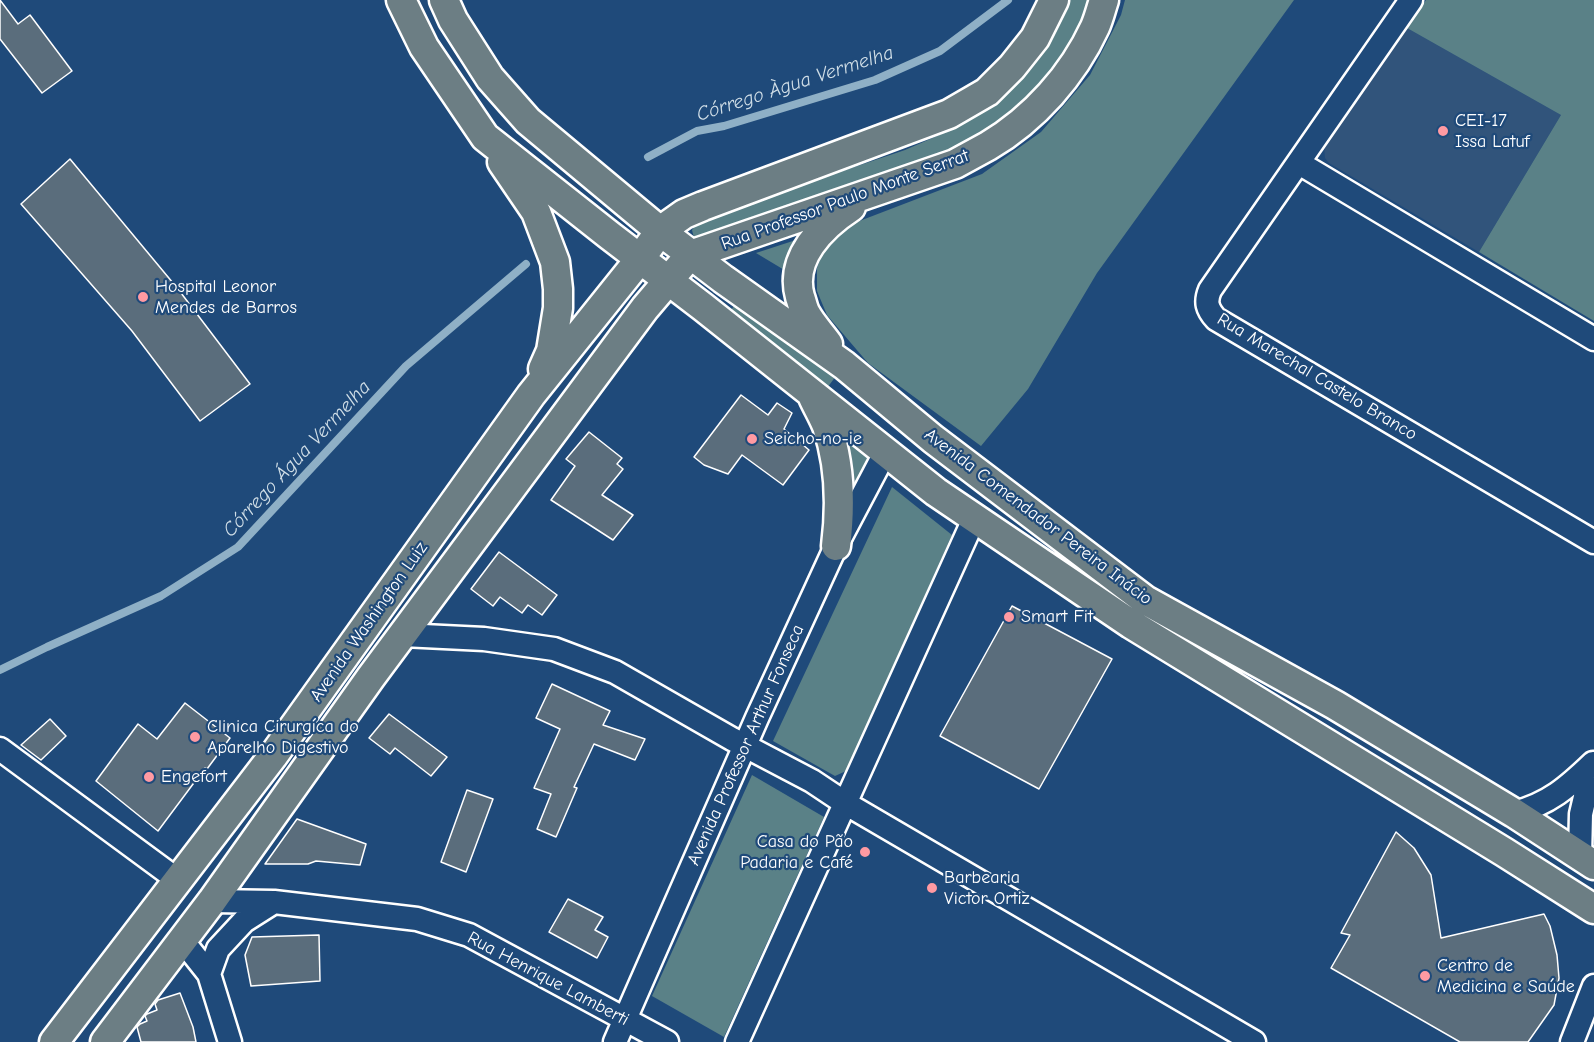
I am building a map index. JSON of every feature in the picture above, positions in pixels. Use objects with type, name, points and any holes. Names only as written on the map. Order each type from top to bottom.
[{"type":"main road","name":"Avenida Comendador Pereira Inácio","points":[[401,0],[424,47],[485,137],[936,492],[1131,624],[1594,909]]},
{"type":"main road","name":"Avenida Comendador Pereira Inácio","points":[[444,0],[453,20],[490,78],[528,121],[690,255],[844,365],[972,470],[1144,600],[1335,705],[1514,813],[1578,855]]},
{"type":"main road","points":[[640,259],[660,231],[684,214],[948,114],[987,92],[1012,67],[1035,38],[1054,0]]},
{"type":"main road","name":"Rua Professor Paulo Monte Serrat","points":[[690,255],[955,164],[990,145],[1022,122],[1048,98],[1074,65],[1096,26],[1104,0]]},
{"type":"main road","points":[[485,137],[536,212],[555,262],[558,308],[551,351],[531,395]]},
{"type":"main road","points":[[844,365],[805,313],[798,290],[800,266],[808,247],[835,217],[882,188]]},
{"type":"main road","points":[[667,281],[690,255]]},
{"type":"main road","name":"Avenida Washington Luiz","points":[[54,1042],[273,756],[531,395],[640,259]]},
{"type":"main road","name":"Avenida Washington Luiz","points":[[105,1042],[212,901],[403,635],[667,281]]},
{"type":"main road","points":[[811,392],[826,426],[833,450],[839,508],[836,546]]},
{"type":"main road","points":[[886,451],[918,439],[933,439]]},
{"type":"main road","points":[[972,470],[974,519]]},
{"type":"main road","name":"Avenida Comendador Pereira Inácio","points":[[1504,852],[1530,855],[1548,851],[1578,855]]},
{"type":"street","name":"Rua Marechal Castelo Branco","points":[[1411,0],[1210,290],[1206,306],[1216,319],[1594,542]]},
{"type":"street","points":[[1299,163],[1594,339]]},
{"type":"street","name":"Avenida Professor Arthur Fonseca","points":[[615,1042],[744,745],[836,546],[886,451]]},
{"type":"street","points":[[738,1042],[974,519]]},
{"type":"street","points":[[403,635],[484,639],[554,649],[615,672],[812,781],[1254,1042]]},
{"type":"street","points":[[0,749],[179,881]]},
{"type":"street","points":[[1514,813],[1535,807],[1557,795],[1593,762]]},
{"type":"street","points":[[1578,855],[1581,814],[1593,762]]},
{"type":"street","name":"Rua Henrique Lamberti","points":[[212,901],[274,903],[417,919],[470,935],[668,1042]]},
{"type":"street","points":[[209,974],[218,949],[244,921],[274,903]]},
{"type":"street","points":[[182,940],[209,974],[230,1042]]},
{"type":"street","points":[[1572,1042],[1594,986]]},
{"type":"shaded area","name":"CEI-17 Issa Latuf","points":[[1407,28],[1561,115],[1479,252],[1329,163],[1325,158],[1324,146]]},
{"type":"green space","points":[[1070,0],[1092,0],[1070,50],[1038,88],[998,127],[950,154],[703,243],[694,238],[692,230],[699,219],[905,150],[953,129],[984,111],[1019,78],[1048,42]]},
{"type":"green space","points":[[1125,0],[1294,0],[1097,273],[1028,389],[981,446],[868,363],[827,315],[817,291],[817,268],[823,250],[836,230],[982,174],[1041,132],[1090,75],[1121,15]]},
{"type":"green space","points":[[1426,0],[1594,0],[1594,321],[1479,252],[1561,115],[1407,28]]},
{"type":"green space","points":[[799,239],[786,271],[756,253]]},
{"type":"green space","points":[[737,301],[836,376],[827,388],[730,312]]},
{"type":"green space","points":[[842,427],[877,453],[854,514]]},
{"type":"green space","points":[[892,487],[952,535],[846,771],[835,776],[773,741]]},
{"type":"green space","points":[[752,775],[824,817],[724,1037],[652,996]]},
{"type":"building","points":[[0,0],[18,24],[30,15],[72,71],[42,93],[0,39]]},
{"type":"building","name":"Hospital Leonor Mendes de Barros","points":[[70,159],[178,289],[250,384],[200,421],[132,331],[21,204]]},
{"type":"building","name":"Seicho-no-ie","points":[[741,395],[768,415],[777,403],[792,413],[784,429],[809,450],[783,485],[742,455],[728,474],[704,465],[694,457]]},
{"type":"building","points":[[589,432],[622,458],[617,464],[623,469],[602,495],[633,515],[613,540],[551,500],[575,466],[566,459]]},
{"type":"building","points":[[499,552],[557,595],[542,615],[528,605],[522,613],[500,597],[493,606],[471,589]]},
{"type":"building","points":[[1012,606],[1112,659],[1039,789],[940,736]]},
{"type":"building","points":[[552,684],[610,711],[603,725],[645,739],[635,760],[594,744],[574,787],[577,788],[556,837],[537,829],[551,794],[534,788],[560,729],[536,718]]},
{"type":"building","name":"Engefort","points":[[185,703],[230,738],[158,831],[96,781],[138,724],[157,739]]},
{"type":"building","points":[[389,714],[447,757],[431,776],[395,748],[390,754],[369,738]]},
{"type":"building","points":[[50,719],[66,736],[41,760],[21,745]]},
{"type":"building","points":[[467,790],[493,799],[466,872],[441,862]]},
{"type":"building","points":[[297,819],[366,844],[360,865],[316,861],[308,864],[265,864]]},
{"type":"building","points":[[1396,832],[1414,848],[1431,875],[1441,938],[1544,914],[1550,926],[1557,955],[1559,978],[1554,1005],[1528,1042],[1460,1042],[1331,968],[1350,935],[1341,933]]},
{"type":"building","points":[[568,899],[603,917],[595,930],[608,937],[597,958],[549,932]]},
{"type":"building","points":[[319,935],[320,981],[251,986],[245,955],[252,937]]},
{"type":"building","points":[[180,993],[193,1027],[196,1042],[141,1042],[137,1027],[147,1021],[145,1016],[157,1010],[155,1004],[158,1000]]},
{"type":"waterway","name":"Córrego Àgua Vermelha","points":[[648,157],[697,131],[724,126],[875,80],[940,51],[1008,0]]},
{"type":"waterway","name":"Córrego Água Vermelha","points":[[0,670],[161,596],[238,547],[406,366],[526,264]]},
{"type":"place","name":"CEI-17 Issa Latuf","points":[[1443,131]]},
{"type":"place","name":"Hospital Leonor Mendes de Barros","points":[[143,297]]},
{"type":"place","name":"Seicho-no-ie","points":[[752,439]]},
{"type":"place","name":"Smart Fit","points":[[1009,617]]},
{"type":"place","name":"Clinica Cirurgíca do Aparelho Digestivo","points":[[195,737]]},
{"type":"place","name":"Engefort","points":[[149,777]]},
{"type":"place","name":"Casa do Pão Padaria e Café","points":[[865,852]]},
{"type":"place","name":"Barbearia Victor Ortiz","points":[[932,888]]},
{"type":"place","name":"Centro de Medicina e Saúde","points":[[1425,976]]}]
